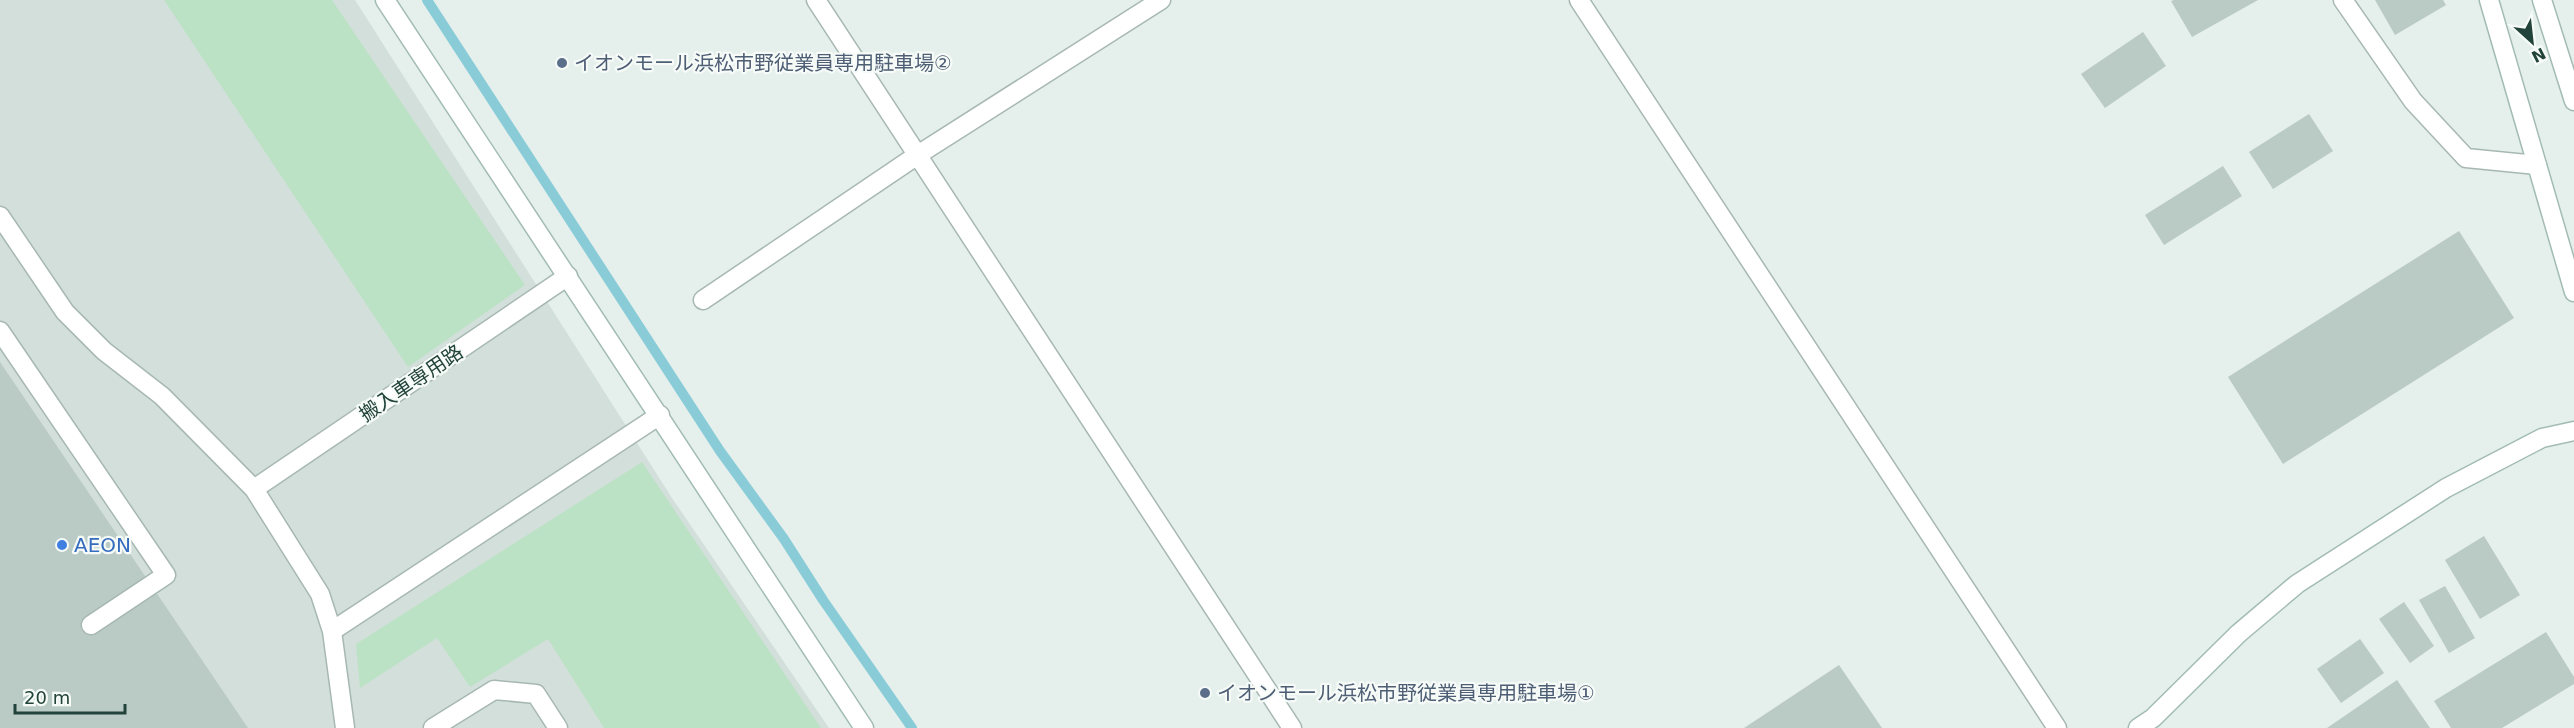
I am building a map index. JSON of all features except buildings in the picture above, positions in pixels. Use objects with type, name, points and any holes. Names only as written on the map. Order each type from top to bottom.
[{"type":"street","points":[[385,0],[864,728]]},
{"type":"street","points":[[816,0],[1292,728]]},
{"type":"street","points":[[703,300],[916,156],[1161,0]]},
{"type":"street","points":[[1579,0],[2057,728]]},
{"type":"street","points":[[2343,0],[2413,101],[2466,158],[2537,165]]},
{"type":"street","points":[[2488,0],[2574,292]]},
{"type":"street","points":[[2542,0],[2574,101]]},
{"type":"street","points":[[0,216],[65,312],[104,351],[162,396],[254,489],[320,594],[332,632],[345,728]]},
{"type":"street","name":"搬入車専用路","points":[[254,489],[568,276]]},
{"type":"street","points":[[0,331],[166,575],[91,625]]},
{"type":"street","points":[[332,632],[660,415]]},
{"type":"street","points":[[2138,728],[2153,718],[2239,633],[2297,584],[2446,488],[2542,438],[2574,431]]},
{"type":"street","points":[[433,728],[494,690],[536,694],[558,728]]},
{"type":"shaded area","points":[[0,0],[355,0],[672,498],[829,728],[0,728]]},
{"type":"green space","points":[[164,0],[332,0],[525,285],[408,367]]},
{"type":"green space","points":[[642,462],[821,728],[604,728],[548,639],[470,687],[437,638],[360,688],[356,644]]},
{"type":"waterway","points":[[427,0],[720,451],[784,539],[823,600],[912,728]]},
{"type":"place","name":"イオンモール浜松市野従業員専用駐車場②","points":[[562,63]]},
{"type":"place","name":"AEON","points":[[62,545]]},
{"type":"place","name":"イオンモール浜松市野従業員専用駐車場①","points":[[1205,693]]}]
